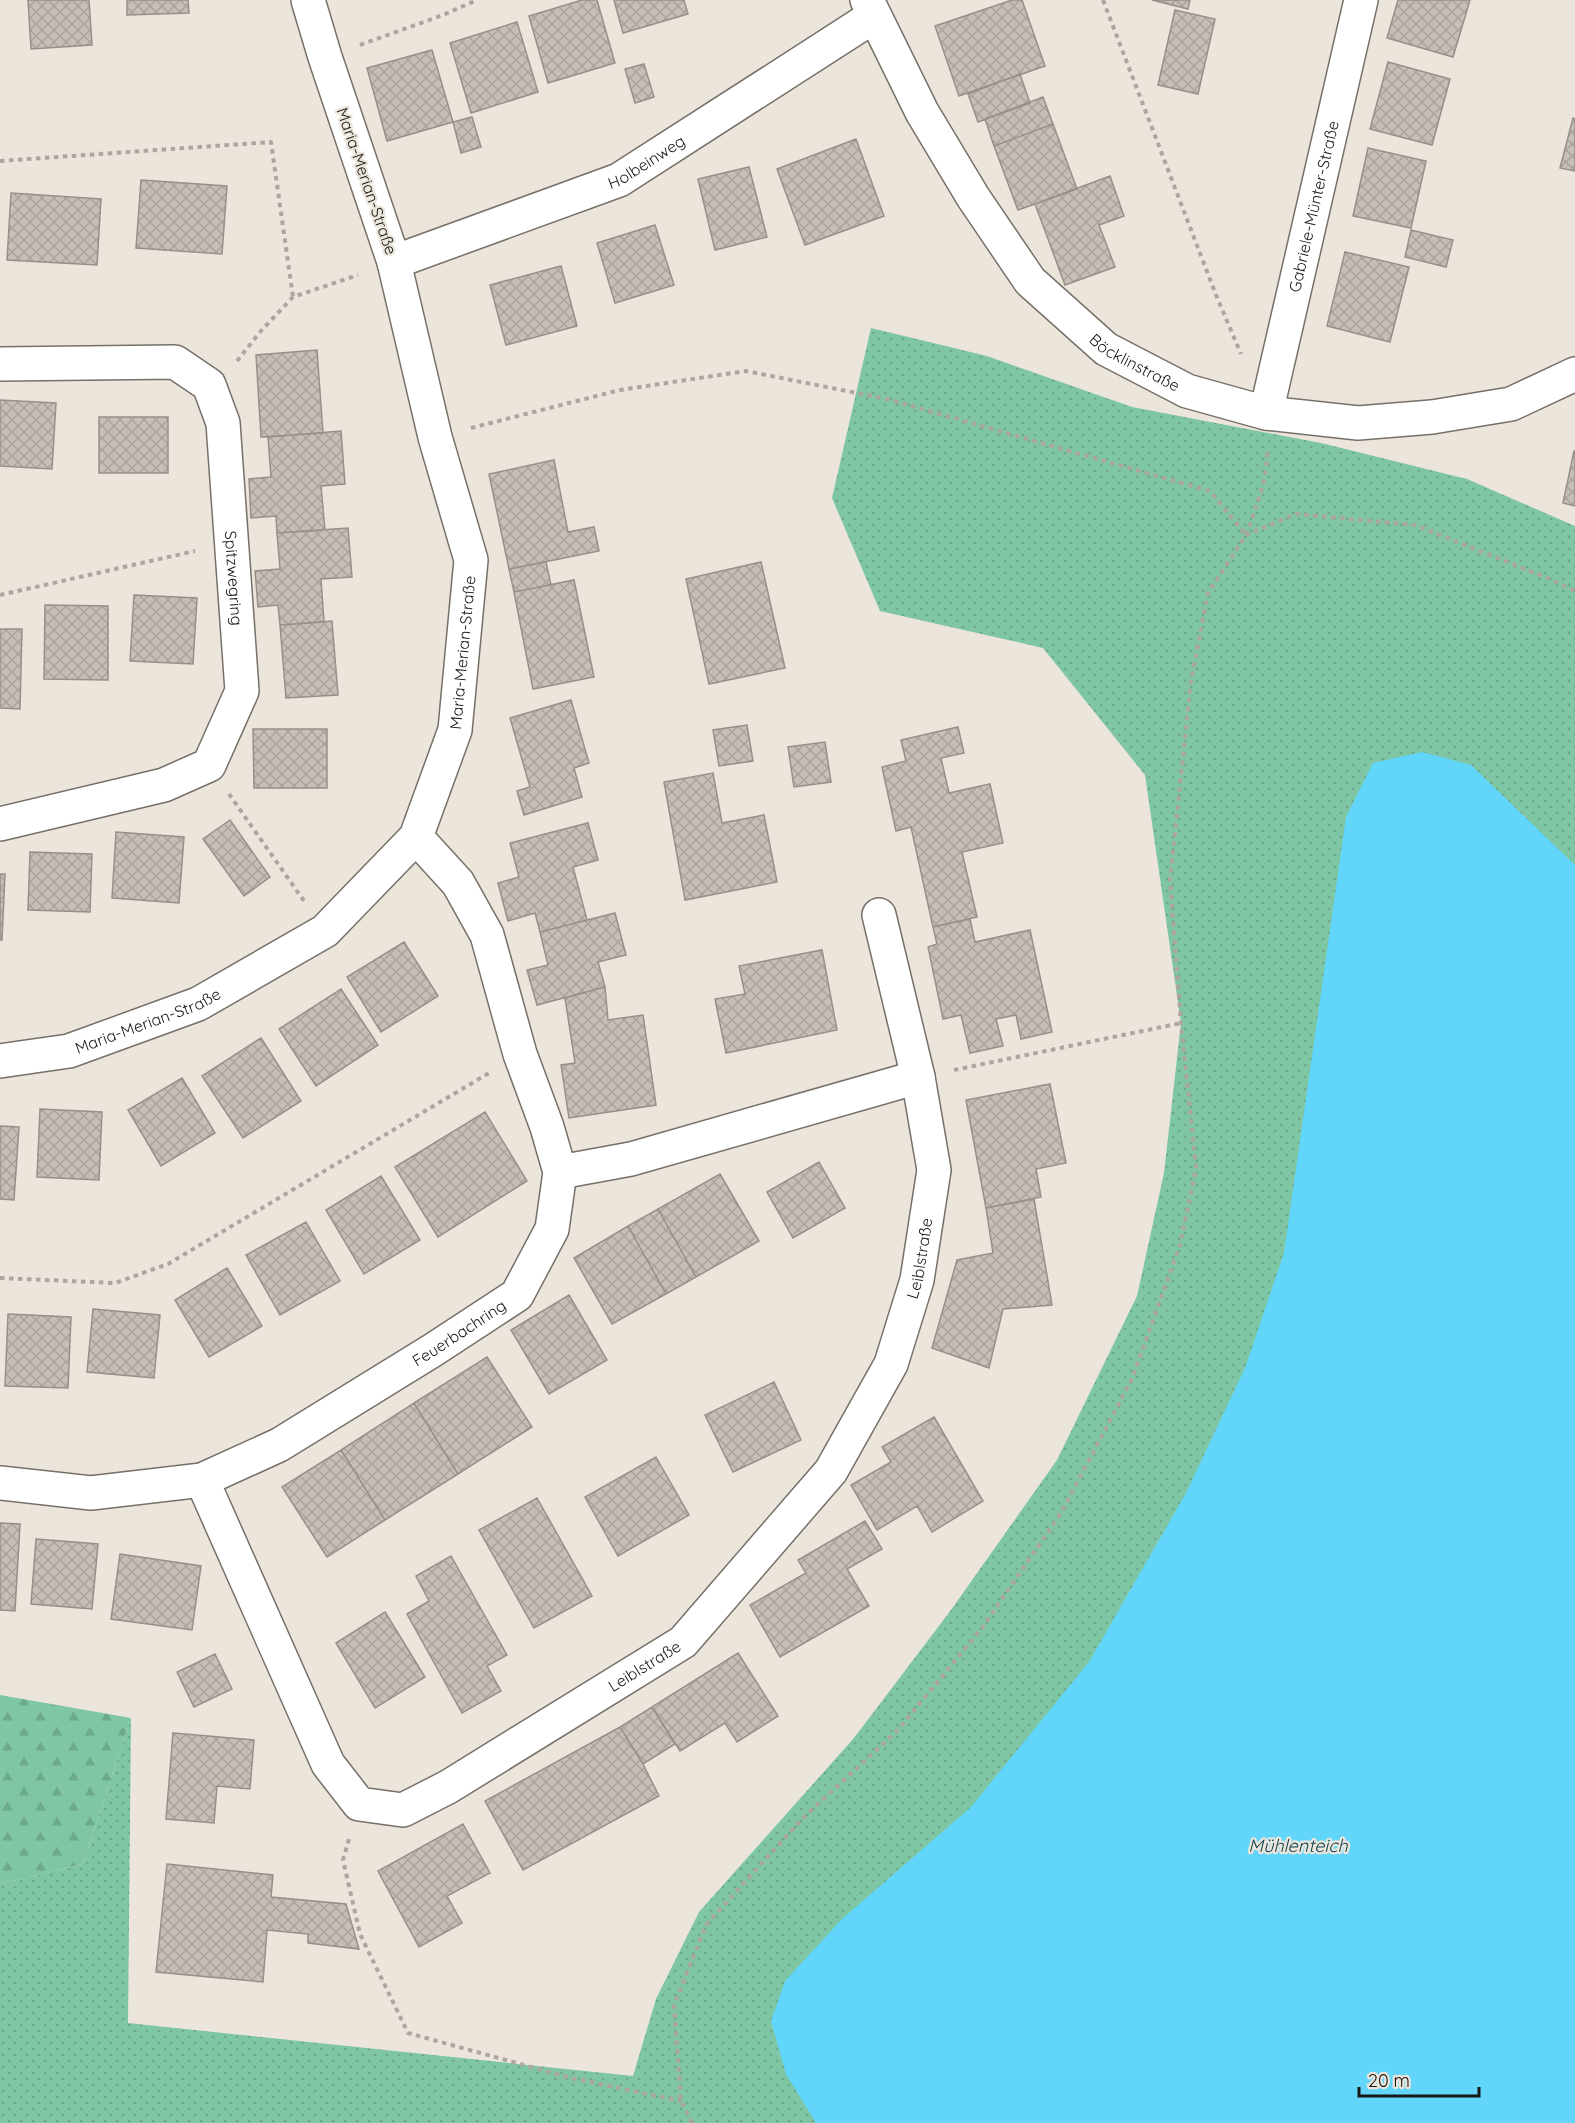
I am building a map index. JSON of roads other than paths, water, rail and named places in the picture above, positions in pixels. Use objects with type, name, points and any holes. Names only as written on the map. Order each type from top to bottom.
[{"type":"street","name":"Maria-Merian-Straße","points":[[0,1061],[69,1051],[198,1004],[325,931],[416,837],[455,730],[471,560],[435,437],[394,262],[308,0]]},
{"type":"street","name":"Gabriele-Münter-Straße","points":[[1266,413],[1361,0]]},
{"type":"street","name":"Böcklinstraße","points":[[871,8],[928,122],[973,197],[1030,281],[1106,349],[1186,391],[1266,413],[1358,423],[1432,417],[1511,404],[1575,374]]},
{"type":"street","name":"Holbeinweg","points":[[394,262],[619,180],[871,8]]},
{"type":"street","name":"Spitzwegring","points":[[0,364],[175,362],[209,385],[223,423],[242,691],[209,765],[164,785],[0,824]]},
{"type":"street","name":"Feuerbachring","points":[[0,1483],[91,1493],[201,1480],[279,1445],[517,1295],[552,1229],[560,1172],[548,1127],[520,1054],[487,935],[458,883],[416,837]]},
{"type":"street","name":"Leiblstraße","points":[[201,1480],[328,1764],[359,1804],[403,1810],[448,1787],[683,1642],[831,1471],[891,1364],[917,1281],[934,1170],[918,1077],[879,915]]},
{"type":"street","points":[[560,1172],[631,1159],[918,1077]]},
{"type":"water","name":"Mühlenteich","points":[[1422,752],[1471,765],[1575,865],[1575,2123],[816,2123],[786,2074],[771,2021],[785,1981],[842,1919],[970,1808],[1089,1662],[1186,1493],[1245,1368],[1284,1253],[1346,817],[1373,763]]}]
